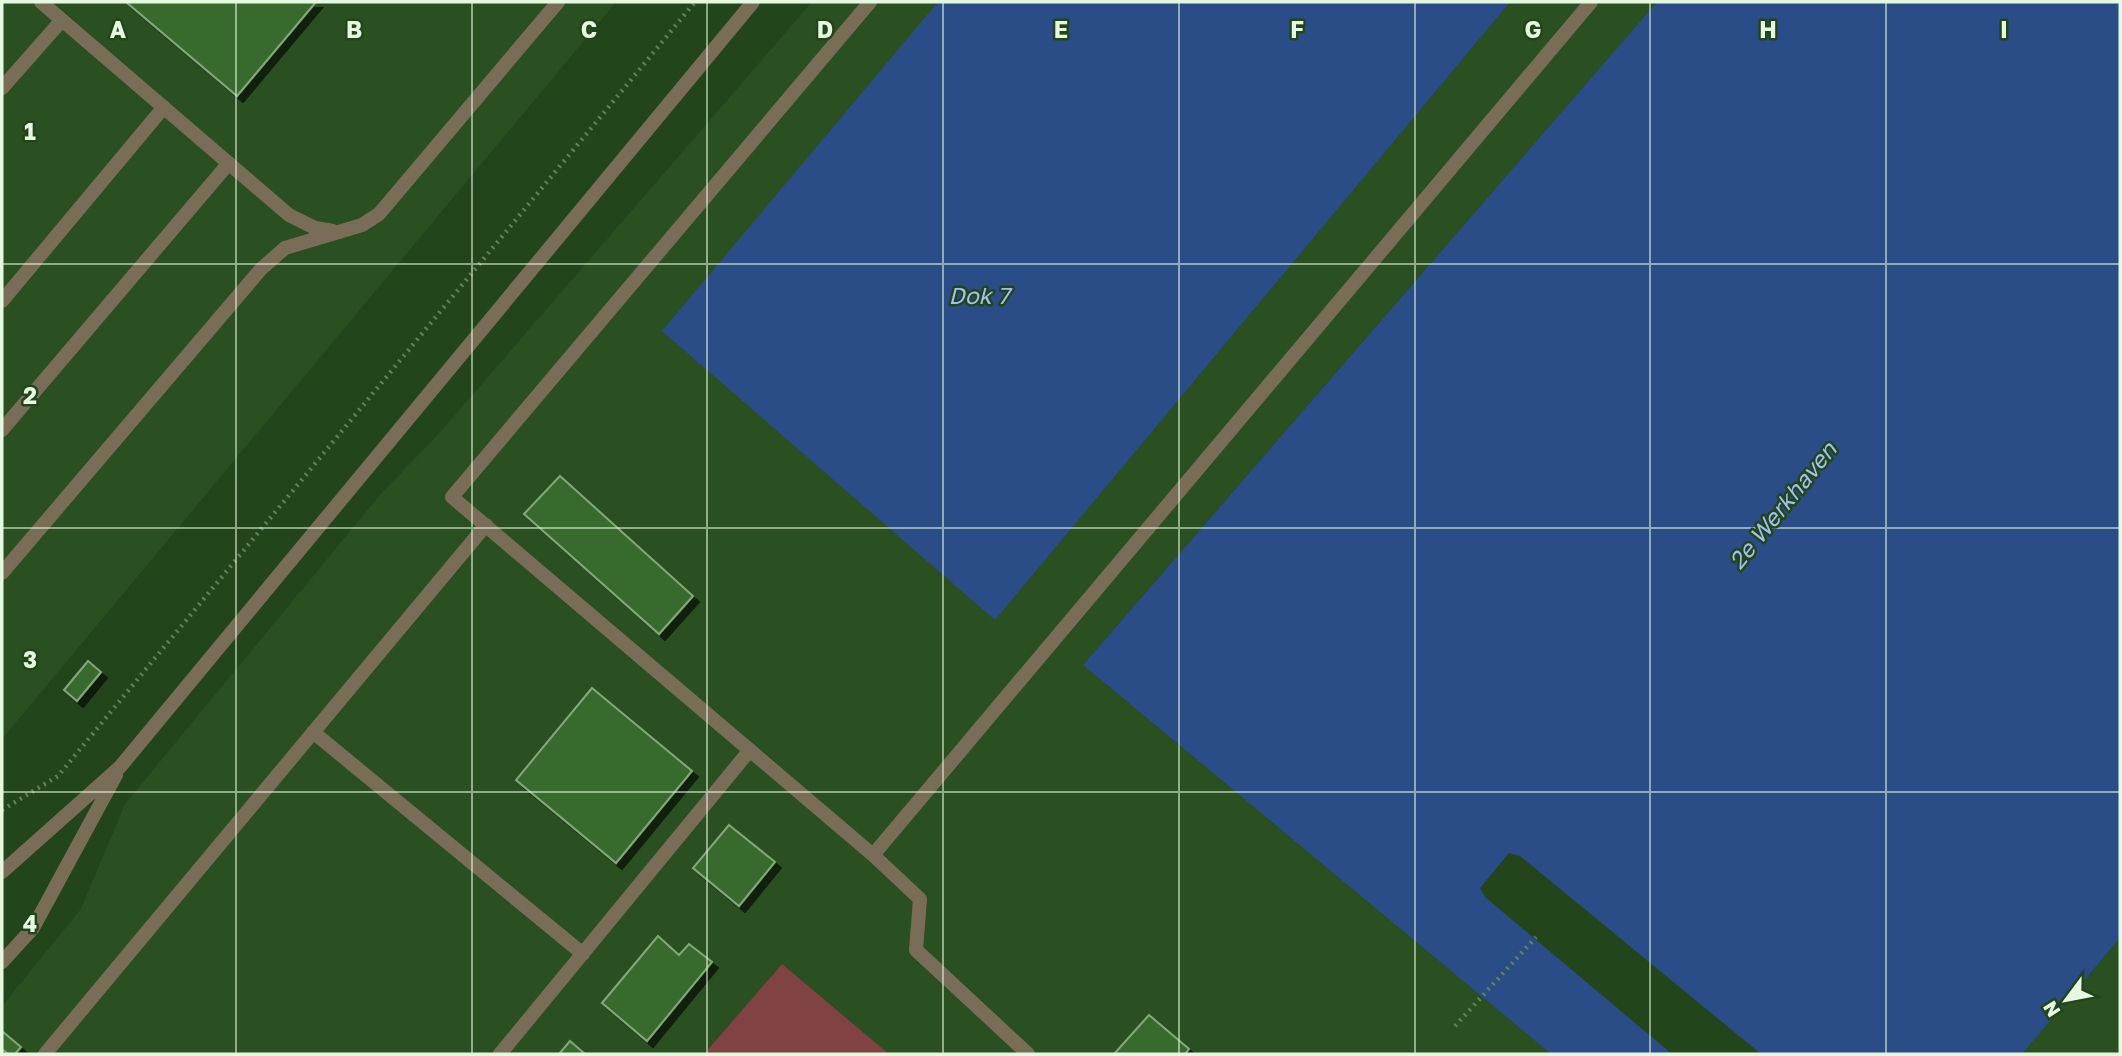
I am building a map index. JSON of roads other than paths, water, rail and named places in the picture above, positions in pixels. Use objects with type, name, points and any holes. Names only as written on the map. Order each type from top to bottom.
[{"type":"lane","points":[[41,2],[289,215],[315,228],[338,232]]},
{"type":"lane","points":[[2,872],[120,767],[753,2]]},
{"type":"lane","points":[[870,2],[452,496],[873,855],[920,900],[916,950],[1028,1054]]},
{"type":"lane","points":[[873,855],[1591,2]]},
{"type":"lane","points":[[2,573],[261,269],[285,248],[362,225],[379,214],[550,4]]},
{"type":"lane","points":[[2,88],[62,20]]},
{"type":"lane","points":[[2,301],[164,107]]},
{"type":"lane","points":[[2,430],[229,163]]},
{"type":"lane","points":[[45,1054],[486,525]]},
{"type":"lane","points":[[313,732],[583,954]]},
{"type":"lane","points":[[500,1054],[751,750]]},
{"type":"lane","points":[[2,962],[33,928],[120,767]]},
{"type":"water","name":"Dok 7","points":[[938,2],[1510,2],[995,620],[662,331]]},
{"type":"water","name":"2e Werkhaven","points":[[1657,2],[2120,2],[2120,938],[2022,1054],[1551,1054],[1083,665]]}]
